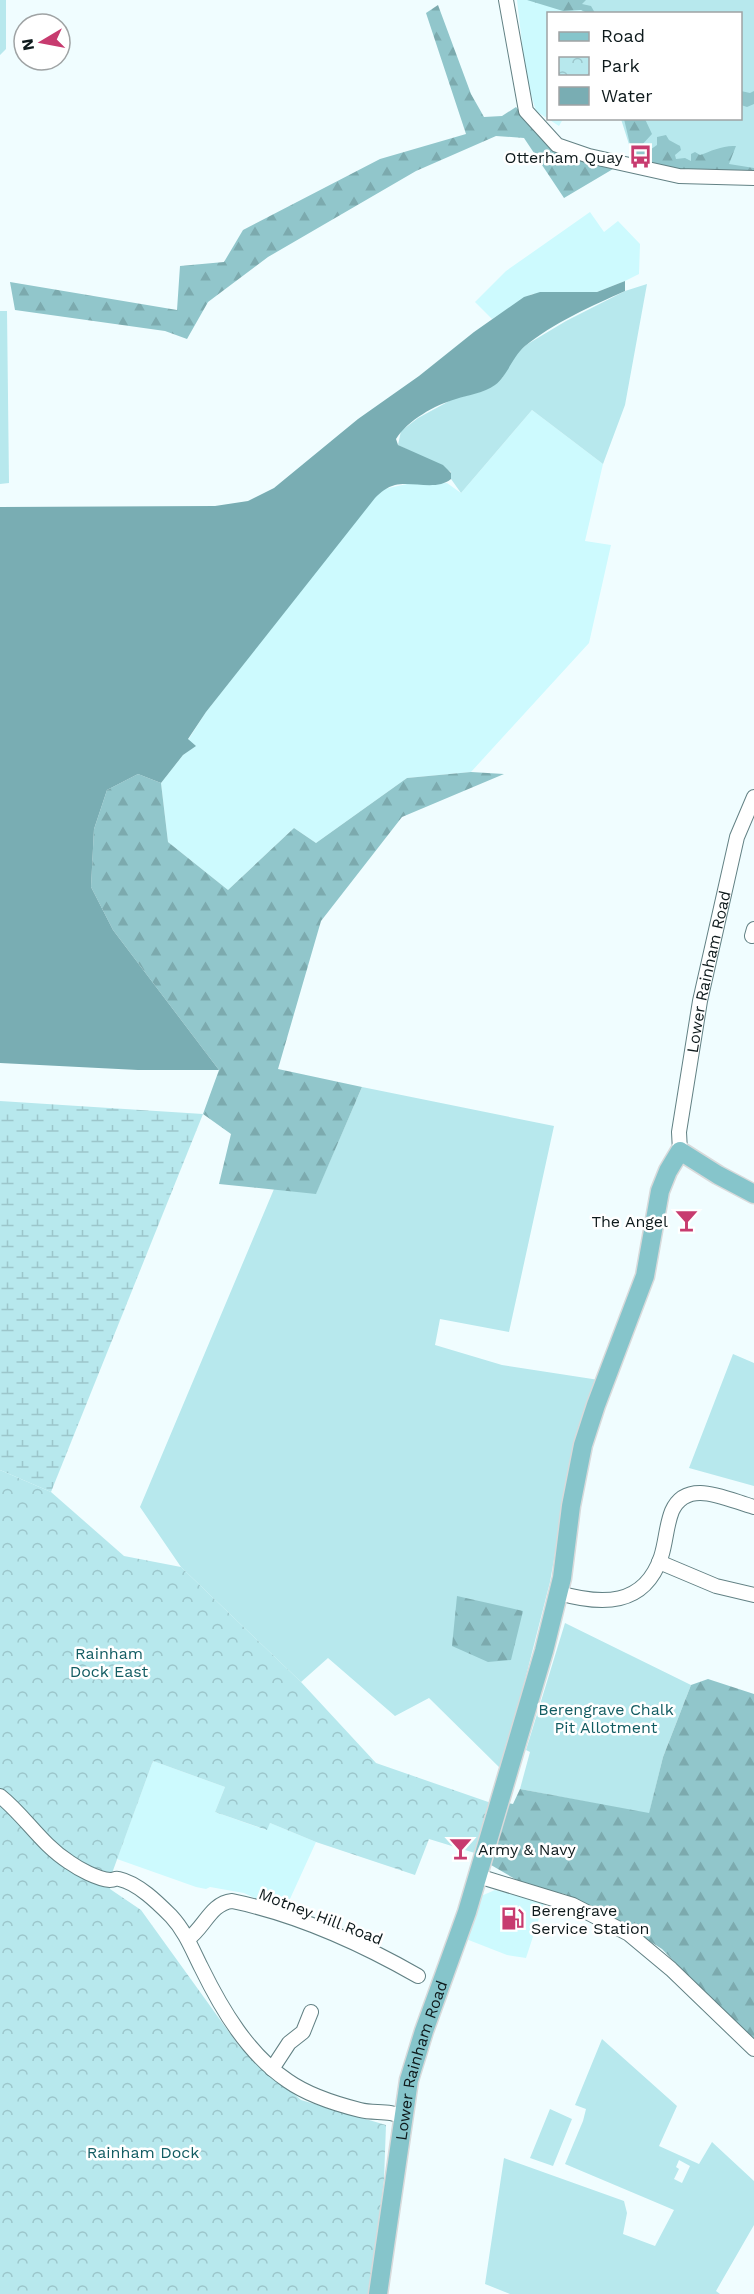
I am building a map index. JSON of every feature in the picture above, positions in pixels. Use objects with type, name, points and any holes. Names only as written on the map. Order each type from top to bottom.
[{"type":"main road","points":[[680,1151],[754,1194]]},
{"type":"main road","name":"Lower Rainham Road","points":[[378,2294],[409,2080],[478,1876],[559,1593],[573,1494],[583,1445],[645,1276],[660,1191],[680,1151]]},
{"type":"street","points":[[506,0],[526,111],[557,145],[589,156],[679,176],[754,178]]},
{"type":"street","name":"Lower Rainham Road","points":[[680,1151],[679,1132],[700,1000],[737,837],[754,796]]},
{"type":"street","points":[[559,1593],[594,1601],[618,1599],[639,1588],[659,1562],[672,1511],[685,1495],[705,1493],[754,1507]]},
{"type":"street","points":[[659,1562],[716,1586],[754,1595]]},
{"type":"street","points":[[0,1796],[13,1806],[40,1838],[67,1861],[109,1880],[124,1881],[141,1890],[169,1914],[188,1939],[201,1968],[245,2041],[288,2082],[318,2096],[362,2110],[397,2114],[404,2118]]},
{"type":"street","points":[[478,1876],[578,1907],[630,1934],[671,1969],[754,2049]]},
{"type":"street","name":"Motney Hill Road","points":[[188,1939],[199,1930],[218,1906],[232,1901],[331,1934],[389,1960],[418,1976]]},
{"type":"street","points":[[272,2069],[289,2043],[303,2032],[311,2012]]},
{"type":"shaded area","points":[[517,0],[556,0],[589,10],[590,12],[547,12],[547,118],[536,111],[526,78]]},
{"type":"shaded area","points":[[550,120],[562,120],[559,126]]},
{"type":"shaded area","points":[[590,212],[604,232],[618,221],[640,244],[639,274],[597,292],[532,294],[492,319],[475,302],[506,271]]},
{"type":"shaded area","points":[[532,410],[603,464],[585,541],[611,545],[589,643],[471,772],[407,778],[316,843],[294,828],[228,890],[168,842],[161,783],[183,755],[195,746],[188,740],[206,712],[374,498],[384,489],[407,484],[447,483],[461,493]]},
{"type":"shaded area","points":[[153,1761],[225,1787],[215,1812],[266,1830],[270,1823],[316,1842],[284,1912],[244,1893],[196,1887],[117,1859]]},
{"type":"shaded area","points":[[495,1890],[544,1903],[526,1958],[507,1955],[466,1939],[481,1896]]},
{"type":"green space","points":[[0,0],[6,0],[6,49],[0,55]]},
{"type":"green space","points":[[527,0],[586,0],[582,4],[591,6],[594,12],[563,11]]},
{"type":"green space","points":[[556,0],[754,0],[754,176],[638,162],[633,157],[621,120],[742,120],[742,12],[590,12]]},
{"type":"green space","points":[[438,5],[471,94],[484,117],[502,116],[516,107],[550,147],[613,169],[564,198],[524,138],[496,136],[416,171],[268,257],[208,302],[187,339],[165,331],[15,310],[10,282],[177,310],[180,266],[224,262],[243,230],[380,159],[466,134],[426,13]]},
{"type":"green space","points":[[742,91],[750,93],[754,91],[754,104],[747,107],[742,105]]},
{"type":"green space","points":[[624,120],[645,120],[652,134],[640,147],[647,152],[657,145],[657,137],[666,135],[669,140],[680,146],[681,150],[675,155],[676,159],[685,158],[691,161],[691,154],[695,152],[700,155],[722,147],[736,146],[729,164],[754,168],[754,178],[680,171],[638,162],[633,157]]},
{"type":"green space","points":[[647,284],[625,405],[603,464],[532,410],[461,493],[451,479],[451,472],[398,445],[401,431],[418,418],[453,399],[483,391],[502,378],[515,355],[526,345],[566,321],[625,291]]},
{"type":"green space","points":[[0,311],[7,311],[9,483],[0,484]]},
{"type":"green space","points":[[471,772],[504,774],[402,817],[321,921],[278,1069],[362,1087],[316,1194],[219,1184],[231,1134],[203,1114],[219,1070],[113,930],[91,887],[94,829],[107,790],[138,774],[161,783],[168,842],[228,890],[294,828],[316,843],[407,778]]},
{"type":"green space","points":[[362,1087],[554,1126],[509,1332],[440,1319],[435,1345],[502,1365],[599,1380],[576,1434],[550,1582],[502,1770],[429,1698],[395,1716],[328,1658],[301,1682],[181,1567],[140,1507],[274,1189],[316,1193]]},
{"type":"green space","points":[[0,1101],[203,1114],[51,1492],[0,1470]]},
{"type":"green space","points":[[733,1354],[754,1363],[754,1486],[689,1468]]},
{"type":"green space","points":[[0,1470],[51,1492],[124,1556],[181,1567],[301,1682],[376,1763],[494,1804],[478,1854],[429,1839],[415,1875],[316,1842],[270,1823],[267,1830],[215,1812],[225,1787],[153,1761],[111,1876],[110,1889],[141,1910],[239,2046],[301,2100],[386,2125],[384,2180],[370,2294],[0,2294]]},
{"type":"green space","points":[[457,1596],[523,1611],[511,1660],[488,1662],[452,1646]]},
{"type":"green space","name":"Berengrave Chalk Pit Allotment","points":[[565,1623],[691,1685],[663,1757],[649,1814],[520,1789],[530,1752],[526,1750]]},
{"type":"green space","points":[[708,1679],[754,1694],[754,2044],[662,1949],[613,1918],[565,1894],[527,1886],[491,1865],[508,1803],[513,1804],[520,1789],[649,1813],[663,1757],[691,1685]]},
{"type":"green space","points":[[602,2039],[677,2106],[659,2146],[699,2164],[712,2142],[754,2181],[754,2225],[716,2291],[720,2294],[510,2294],[485,2284],[504,2158],[624,2201],[627,2213],[623,2234],[655,2246],[674,2210],[565,2164],[586,2109],[575,2105]],"holes":[[[679,2160],[690,2166],[682,2183],[674,2179],[679,2169],[676,2167]]]},
{"type":"green space","points":[[550,2109],[572,2119],[553,2166],[530,2158]]},
{"type":"water","points":[[625,281],[625,291],[560,323],[525,346],[491,388],[439,405],[407,426],[396,439],[398,445],[443,465],[451,473],[451,479],[445,483],[432,485],[395,485],[387,488],[375,498],[206,712],[188,739],[196,746],[183,755],[161,783],[138,774],[107,790],[94,829],[91,887],[113,930],[219,1070],[138,1070],[0,1063],[0,507],[215,506],[248,501],[274,488],[358,419],[524,297],[540,292],[597,292]]},
{"type":"place","name":"Otterham Quay","points":[[641,157]]},
{"type":"place","name":"The Angel","points":[[686,1221]]},
{"type":"place","name":"Army & Navy","points":[[460,1849]]},
{"type":"place","name":"Berengrave Service Station","points":[[513,1919]]},
{"type":"park label","name":"Rainham Dock East","points":[[109,1662]]},
{"type":"park label","name":"Rainham Dock","points":[[143,2152]]}]
